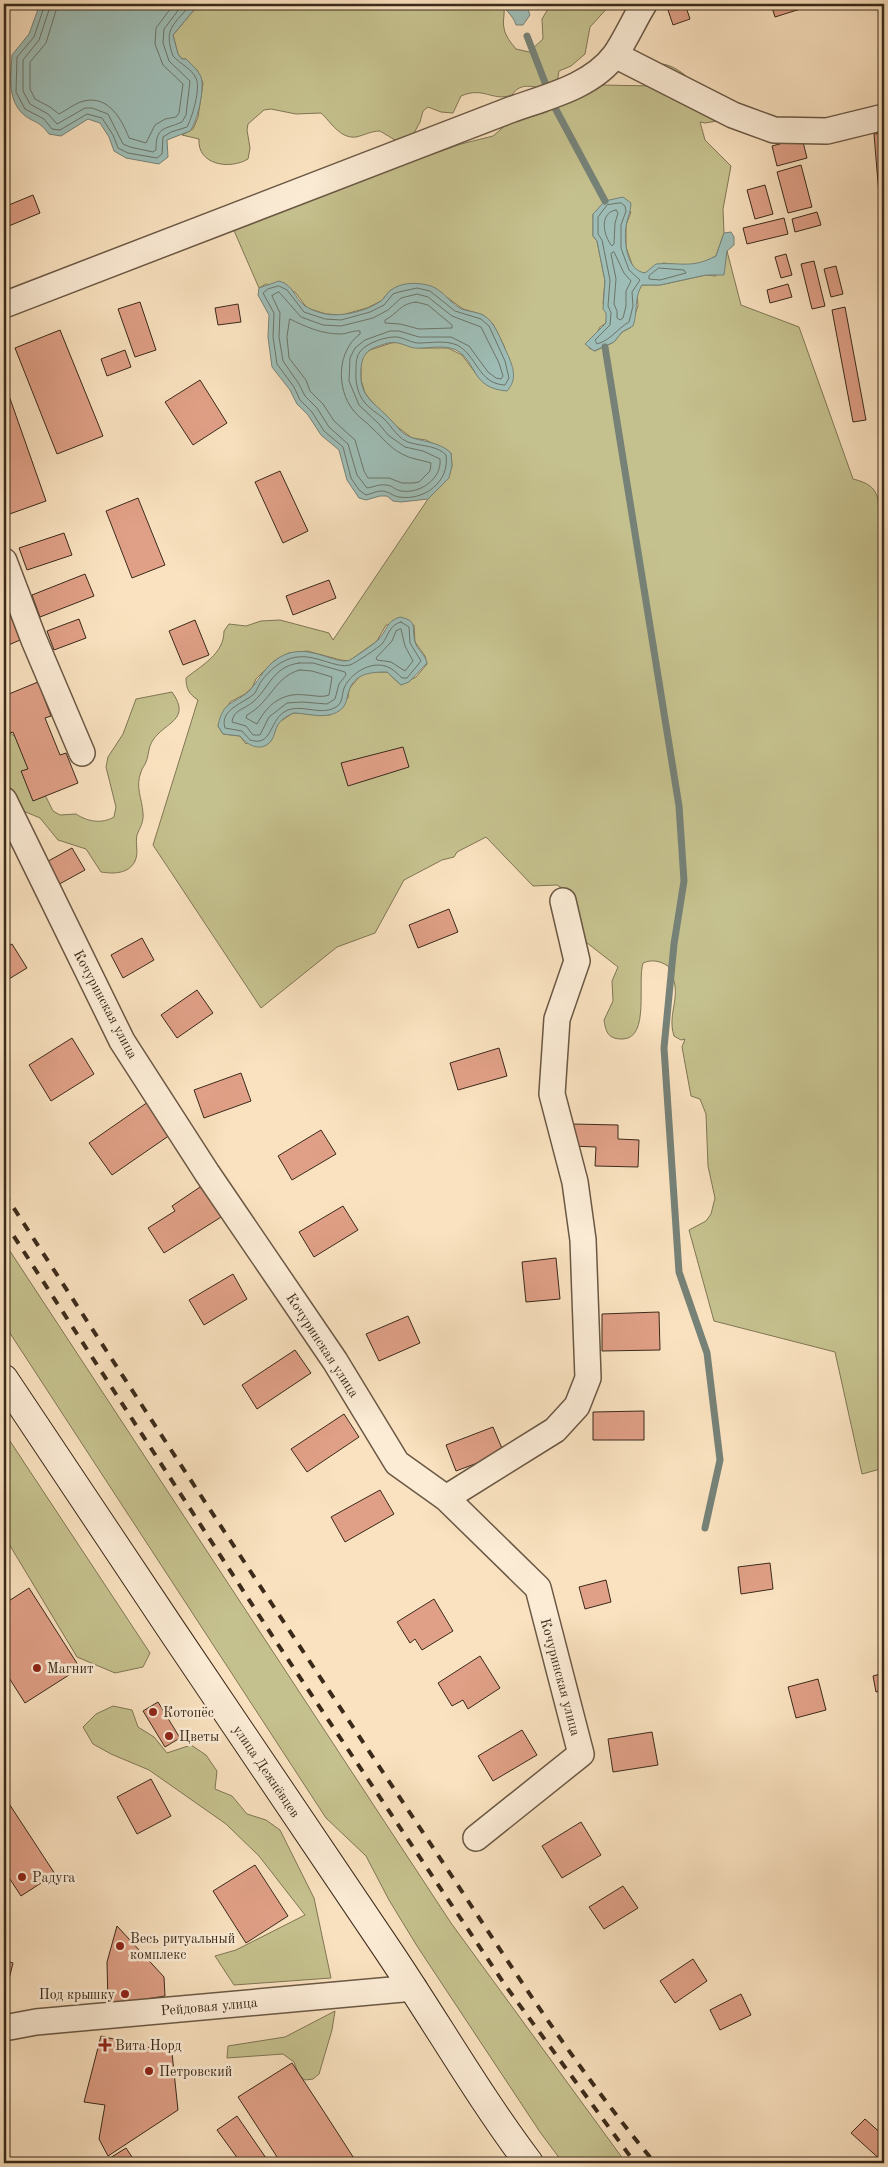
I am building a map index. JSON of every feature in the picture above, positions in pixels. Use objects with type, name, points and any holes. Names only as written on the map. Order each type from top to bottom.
[{"type":"main road","name":"улица Дежнёвцев","points":[[4,1379],[206,1682],[414,1988],[461,2065],[529,2163]]},
{"type":"street","points":[[4,304],[454,131],[569,89],[596,74],[615,55],[644,4]]},
{"type":"street","points":[[615,55],[733,116],[774,130],[827,131],[884,116]]},
{"type":"street","points":[[4,561],[34,640],[82,753]]},
{"type":"street","name":"Кочуринская улица","points":[[4,800],[122,1041],[207,1173],[335,1361],[397,1463],[446,1498],[538,1588],[581,1754],[476,1838]]},
{"type":"street","points":[[446,1498],[556,1430],[577,1406],[588,1378],[582,1240],[577,1192],[552,1094],[557,1019],[577,961],[563,901]]},
{"type":"street","name":"Рейдовая улица","points":[[4,2028],[36,2022],[414,1988]]},
{"type":"shaded area","points":[[199,4],[503,4],[504,25],[507,37],[516,49],[529,52],[543,39],[542,19],[551,4],[611,4],[590,27],[585,54],[571,66],[559,71],[557,83],[547,88],[527,86],[519,88],[512,95],[505,97],[469,93],[461,96],[453,113],[441,112],[428,107],[423,111],[414,133],[395,140],[380,131],[350,137],[336,129],[321,113],[296,114],[271,109],[264,110],[248,124],[250,148],[248,159],[232,164],[224,164],[209,160],[203,155],[199,139],[182,135],[193,129],[198,117],[203,83],[197,70],[178,54],[173,35]]},
{"type":"shaded area","points":[[663,64],[672,67],[681,72],[697,87],[723,120],[700,122],[705,140],[731,166],[723,209],[724,233],[716,256],[704,262],[690,266],[663,263],[645,273],[638,272],[633,267],[626,247],[626,225],[631,212],[593,214],[593,236],[597,241],[605,281],[603,303],[607,313],[606,323],[600,327],[589,348],[595,351],[614,342],[622,332],[630,328],[638,306],[637,294],[642,285],[660,285],[706,275],[716,276],[727,251],[741,305],[799,327],[853,479],[869,485],[874,490],[878,501],[879,524],[884,530],[884,1468],[862,1474],[835,1352],[714,1321],[689,1230],[706,1221],[711,1214],[715,1198],[708,1166],[706,1114],[700,1099],[691,1096],[682,1047],[685,1039],[681,1040],[674,1036],[672,1019],[675,986],[668,966],[656,961],[643,963],[640,1020],[637,1029],[631,1036],[623,1039],[610,1036],[606,1030],[604,1020],[613,1001],[612,981],[618,967],[582,939],[570,893],[557,885],[533,886],[486,837],[457,852],[454,857],[442,860],[404,880],[375,933],[337,947],[261,1008],[153,845],[198,700],[189,691],[186,678],[216,653],[223,639],[224,631],[229,624],[246,626],[261,621],[280,620],[329,633],[333,640],[428,499],[448,478],[452,466],[451,453],[426,440],[412,438],[376,407],[365,393],[361,380],[361,360],[364,354],[370,350],[397,342],[419,348],[448,348],[462,355],[480,379],[505,348],[493,324],[483,315],[463,309],[448,298],[410,284],[391,290],[381,301],[367,308],[342,315],[326,314],[307,308],[295,292],[266,284],[259,288],[232,226],[461,144],[493,136],[507,124],[547,112],[554,106],[601,85],[653,86]],"holes":[[[386,625],[414,625],[415,642],[425,656],[427,664],[416,677],[401,685],[387,672],[369,672],[360,676],[349,689],[348,698],[330,715],[293,713],[246,744],[240,736],[223,734],[218,726],[230,702],[245,694],[252,688],[256,679],[274,661],[289,653],[307,651],[349,661],[377,641]]]},
{"type":"shaded area","points":[[172,692],[177,701],[178,715],[153,740],[141,771],[139,788],[143,819],[137,835],[135,861],[125,871],[115,873],[101,872],[86,849],[58,840],[40,818],[21,810],[4,796],[4,729],[16,737],[53,811],[60,815],[76,814],[85,819],[95,821],[105,821],[114,817],[116,807],[106,767],[108,757],[123,734],[136,699]]},
{"type":"shaded area","points":[[4,1242],[451,1923],[626,2163],[563,2163],[540,2132],[417,1946],[389,1900],[366,1856],[326,1818],[4,1324]]},
{"type":"shaded area","points":[[4,1432],[150,1653],[143,1667],[115,1673],[77,1657],[9,1544],[4,1548]]},
{"type":"shaded area","points":[[113,1706],[132,1710],[138,1727],[154,1737],[167,1753],[191,1745],[206,1755],[217,1771],[215,1789],[232,1796],[247,1814],[266,1820],[280,1830],[314,1898],[331,1978],[234,1985],[215,1956],[236,1950],[305,1915],[259,1856],[226,1824],[149,1770],[93,1744],[83,1727],[96,1714]]},
{"type":"shaded area","points":[[335,2011],[332,2030],[319,2074],[313,2079],[305,2080],[299,2076],[294,2062],[283,2054],[227,2058],[228,2046],[285,2037]]},
{"type":"water","points":[[40,4],[199,4],[173,35],[178,54],[192,65],[201,77],[200,106],[190,131],[167,140],[168,157],[159,164],[126,158],[114,151],[109,137],[100,123],[88,119],[61,136],[49,134],[42,126],[22,113],[17,107],[12,93],[12,55],[29,34]]},
{"type":"water","points":[[503,4],[526,4],[530,15],[523,25],[516,25]]},
{"type":"water","points":[[623,197],[631,203],[625,232],[626,247],[630,261],[639,271],[645,273],[656,264],[693,264],[716,256],[724,233],[731,232],[734,237],[734,245],[727,251],[724,275],[706,275],[660,285],[642,285],[638,294],[633,326],[622,332],[614,342],[594,351],[585,344],[606,323],[606,313],[603,309],[605,281],[597,241],[593,236],[593,214],[605,201]]},
{"type":"water","points":[[279,281],[288,285],[305,306],[318,312],[333,315],[347,314],[369,308],[381,301],[390,291],[400,285],[416,283],[431,286],[458,307],[483,315],[494,326],[513,368],[512,382],[507,391],[495,389],[480,380],[463,355],[451,348],[414,348],[399,343],[388,343],[373,348],[363,358],[361,369],[362,385],[371,401],[405,434],[438,445],[451,453],[452,466],[449,478],[428,499],[401,502],[393,501],[387,496],[366,500],[359,498],[347,480],[339,450],[321,435],[272,367],[268,337],[269,315],[258,295],[259,288]]},
{"type":"water","points":[[400,617],[412,623],[415,642],[427,663],[409,682],[401,685],[387,672],[375,672],[359,677],[351,685],[342,709],[334,714],[322,716],[293,713],[281,721],[271,741],[263,747],[250,745],[240,736],[223,734],[218,726],[226,707],[249,691],[273,662],[285,655],[296,652],[317,654],[336,660],[350,660],[376,642],[389,624]]},
{"type":"building","points":[[666,4],[685,4],[690,19],[673,25]]},
{"type":"building","points":[[771,4],[812,4],[813,5],[775,17]]},
{"type":"building","points":[[884,133],[884,207],[880,207],[874,134]]},
{"type":"building","points":[[802,138],[807,158],[777,166],[772,146]]},
{"type":"building","points":[[801,165],[812,207],[788,213],[777,172]]},
{"type":"building","points":[[765,185],[773,214],[755,219],[747,190]]},
{"type":"building","points":[[33,195],[40,213],[4,228],[4,207]]},
{"type":"building","points":[[817,212],[821,225],[795,232],[792,219]]},
{"type":"building","points":[[784,218],[788,234],[747,244],[743,228]]},
{"type":"building","points":[[786,254],[792,275],[781,278],[775,257]]},
{"type":"building","points":[[814,261],[825,306],[812,309],[801,264]]},
{"type":"building","points":[[836,266],[843,294],[831,297],[824,269]]},
{"type":"building","points":[[788,284],[792,297],[770,303],[767,290]]},
{"type":"building","points":[[140,302],[156,350],[135,357],[118,309]]},
{"type":"building","points":[[238,304],[241,322],[218,325],[215,308]]},
{"type":"building","points":[[845,307],[866,420],[853,422],[832,310]]},
{"type":"building","points":[[60,330],[103,436],[57,454],[15,348]]},
{"type":"building","points":[[125,350],[131,367],[107,376],[101,359]]},
{"type":"building","points":[[200,380],[227,423],[193,445],[165,402]]},
{"type":"building","points":[[7,390],[46,501],[4,516],[4,391]]},
{"type":"building","points":[[280,471],[308,531],[283,543],[255,482]]},
{"type":"building","points":[[138,498],[165,565],[132,578],[106,511]]},
{"type":"building","points":[[64,533],[72,555],[27,570],[19,548]]},
{"type":"building","points":[[85,574],[94,596],[40,617],[32,595]]},
{"type":"building","points":[[329,580],[336,598],[293,615],[286,596]]},
{"type":"building","points":[[7,606],[20,640],[4,647],[4,607]]},
{"type":"building","points":[[79,619],[86,638],[54,650],[47,631]]},
{"type":"building","points":[[195,620],[209,655],[183,665],[169,631]]},
{"type":"building","points":[[38,682],[51,716],[45,718],[60,755],[66,753],[78,783],[33,801],[21,771],[28,769],[13,732],[7,734],[4,727],[4,696]]},
{"type":"building","points":[[403,747],[409,767],[348,786],[341,763]]},
{"type":"building","points":[[72,848],[85,870],[54,887],[41,865]]},
{"type":"building","points":[[449,909],[458,932],[418,948],[409,925]]},
{"type":"building","points":[[142,938],[154,960],[123,978],[111,955]]},
{"type":"building","points":[[12,944],[27,968],[4,982],[4,948]]},
{"type":"building","points":[[197,990],[213,1013],[177,1038],[161,1015]]},
{"type":"building","points":[[72,1038],[94,1074],[51,1101],[29,1065]]},
{"type":"building","points":[[499,1048],[507,1076],[458,1090],[450,1063]]},
{"type":"building","points":[[241,1073],[251,1101],[204,1118],[194,1090]]},
{"type":"building","points":[[148,1102],[170,1135],[112,1175],[89,1143]]},
{"type":"building","points":[[572,1124],[618,1125],[618,1139],[639,1140],[638,1167],[595,1166],[596,1147],[571,1146]]},
{"type":"building","points":[[321,1130],[336,1154],[292,1180],[278,1156]]},
{"type":"building","points":[[206,1183],[226,1214],[164,1253],[148,1228],[175,1211],[172,1206]]},
{"type":"building","points":[[343,1206],[358,1230],[314,1257],[299,1232]]},
{"type":"building","points":[[556,1258],[560,1299],[526,1302],[522,1262]]},
{"type":"building","points":[[233,1274],[247,1299],[204,1325],[189,1300]]},
{"type":"building","points":[[659,1312],[660,1350],[602,1351],[602,1314]]},
{"type":"building","points":[[408,1316],[420,1343],[379,1361],[366,1334]]},
{"type":"building","points":[[295,1350],[311,1373],[257,1409],[242,1385]]},
{"type":"building","points":[[644,1411],[644,1440],[593,1440],[593,1412]]},
{"type":"building","points":[[344,1414],[359,1437],[307,1472],[291,1449]]},
{"type":"building","points":[[493,1427],[504,1453],[456,1471],[446,1445]]},
{"type":"building","points":[[380,1490],[394,1514],[345,1542],[331,1517]]},
{"type":"building","points":[[770,1563],[773,1589],[741,1594],[738,1567]]},
{"type":"building","points":[[606,1580],[611,1602],[585,1609],[579,1587]]},
{"type":"building","points":[[29,1588],[80,1668],[25,1703],[4,1670],[4,1604]]},
{"type":"building","points":[[434,1599],[453,1631],[422,1650],[415,1639],[410,1643],[397,1622]]},
{"type":"building","points":[[480,1656],[500,1688],[468,1709],[463,1700],[452,1706],[438,1683]]},
{"type":"building","points":[[884,1673],[884,1690],[876,1692],[873,1676]]},
{"type":"building","points":[[818,1679],[826,1710],[796,1718],[788,1687]]},
{"type":"building","points":[[158,1702],[180,1738],[165,1747],[143,1711]]},
{"type":"building","points":[[522,1730],[537,1755],[493,1781],[478,1756]]},
{"type":"building","points":[[652,1732],[658,1765],[613,1772],[608,1739]]},
{"type":"building","points":[[151,1779],[171,1816],[137,1834],[117,1797]]},
{"type":"building","points":[[4,1796],[55,1874],[21,1896],[4,1870]]},
{"type":"building","points":[[581,1822],[601,1855],[562,1878],[542,1846]]},
{"type":"building","points":[[255,1865],[288,1916],[246,1943],[213,1891]]},
{"type":"building","points":[[623,1886],[638,1908],[604,1929],[589,1907]]},
{"type":"building","points":[[117,1926],[164,1977],[165,1996],[108,2005],[107,1962]]},
{"type":"building","points":[[693,1959],[707,1981],[675,2003],[660,1981]]},
{"type":"building","points":[[4,1960],[13,1963],[4,1999]]},
{"type":"building","points":[[741,1994],[751,2015],[720,2030],[710,2010]]},
{"type":"building","points":[[101,2036],[172,2053],[178,2110],[108,2156],[99,2139],[105,2105],[84,2102]]},
{"type":"building","points":[[292,2063],[357,2163],[281,2163],[238,2097]]},
{"type":"building","points":[[237,2116],[266,2158],[259,2163],[241,2163],[217,2130]]},
{"type":"building","points":[[865,2119],[884,2136],[884,2163],[851,2133]]},
{"type":"building","points":[[126,2148],[136,2163],[102,2163]]},
{"type":"waterway","points":[[527,36],[546,85]]},
{"type":"waterway","points":[[554,106],[605,201]]},
{"type":"waterway","points":[[605,347],[679,806],[684,881],[674,944],[664,1048],[679,1272],[707,1353],[720,1460],[705,1528]]},
{"type":"railway","points":[[4,1193],[260,1587],[531,1996],[622,2123],[655,2163]]},
{"type":"railway","points":[[4,1221],[275,1640],[505,1985],[635,2163]]},
{"type":"place","name":"Магнит","points":[[37,1668]]},
{"type":"place","name":"Котопёс","points":[[153,1712]]},
{"type":"place","name":"Цветы","points":[[169,1736]]},
{"type":"place","name":"Радуга","points":[[22,1877]]},
{"type":"place","name":"Весь ритуальный комплекс","points":[[120,1946]]},
{"type":"place","name":"Под крышку","points":[[125,1994]]},
{"type":"place","name":"Вита Норд","points":[[105,2045]]},
{"type":"place","name":"Петровский","points":[[149,2071]]}]
